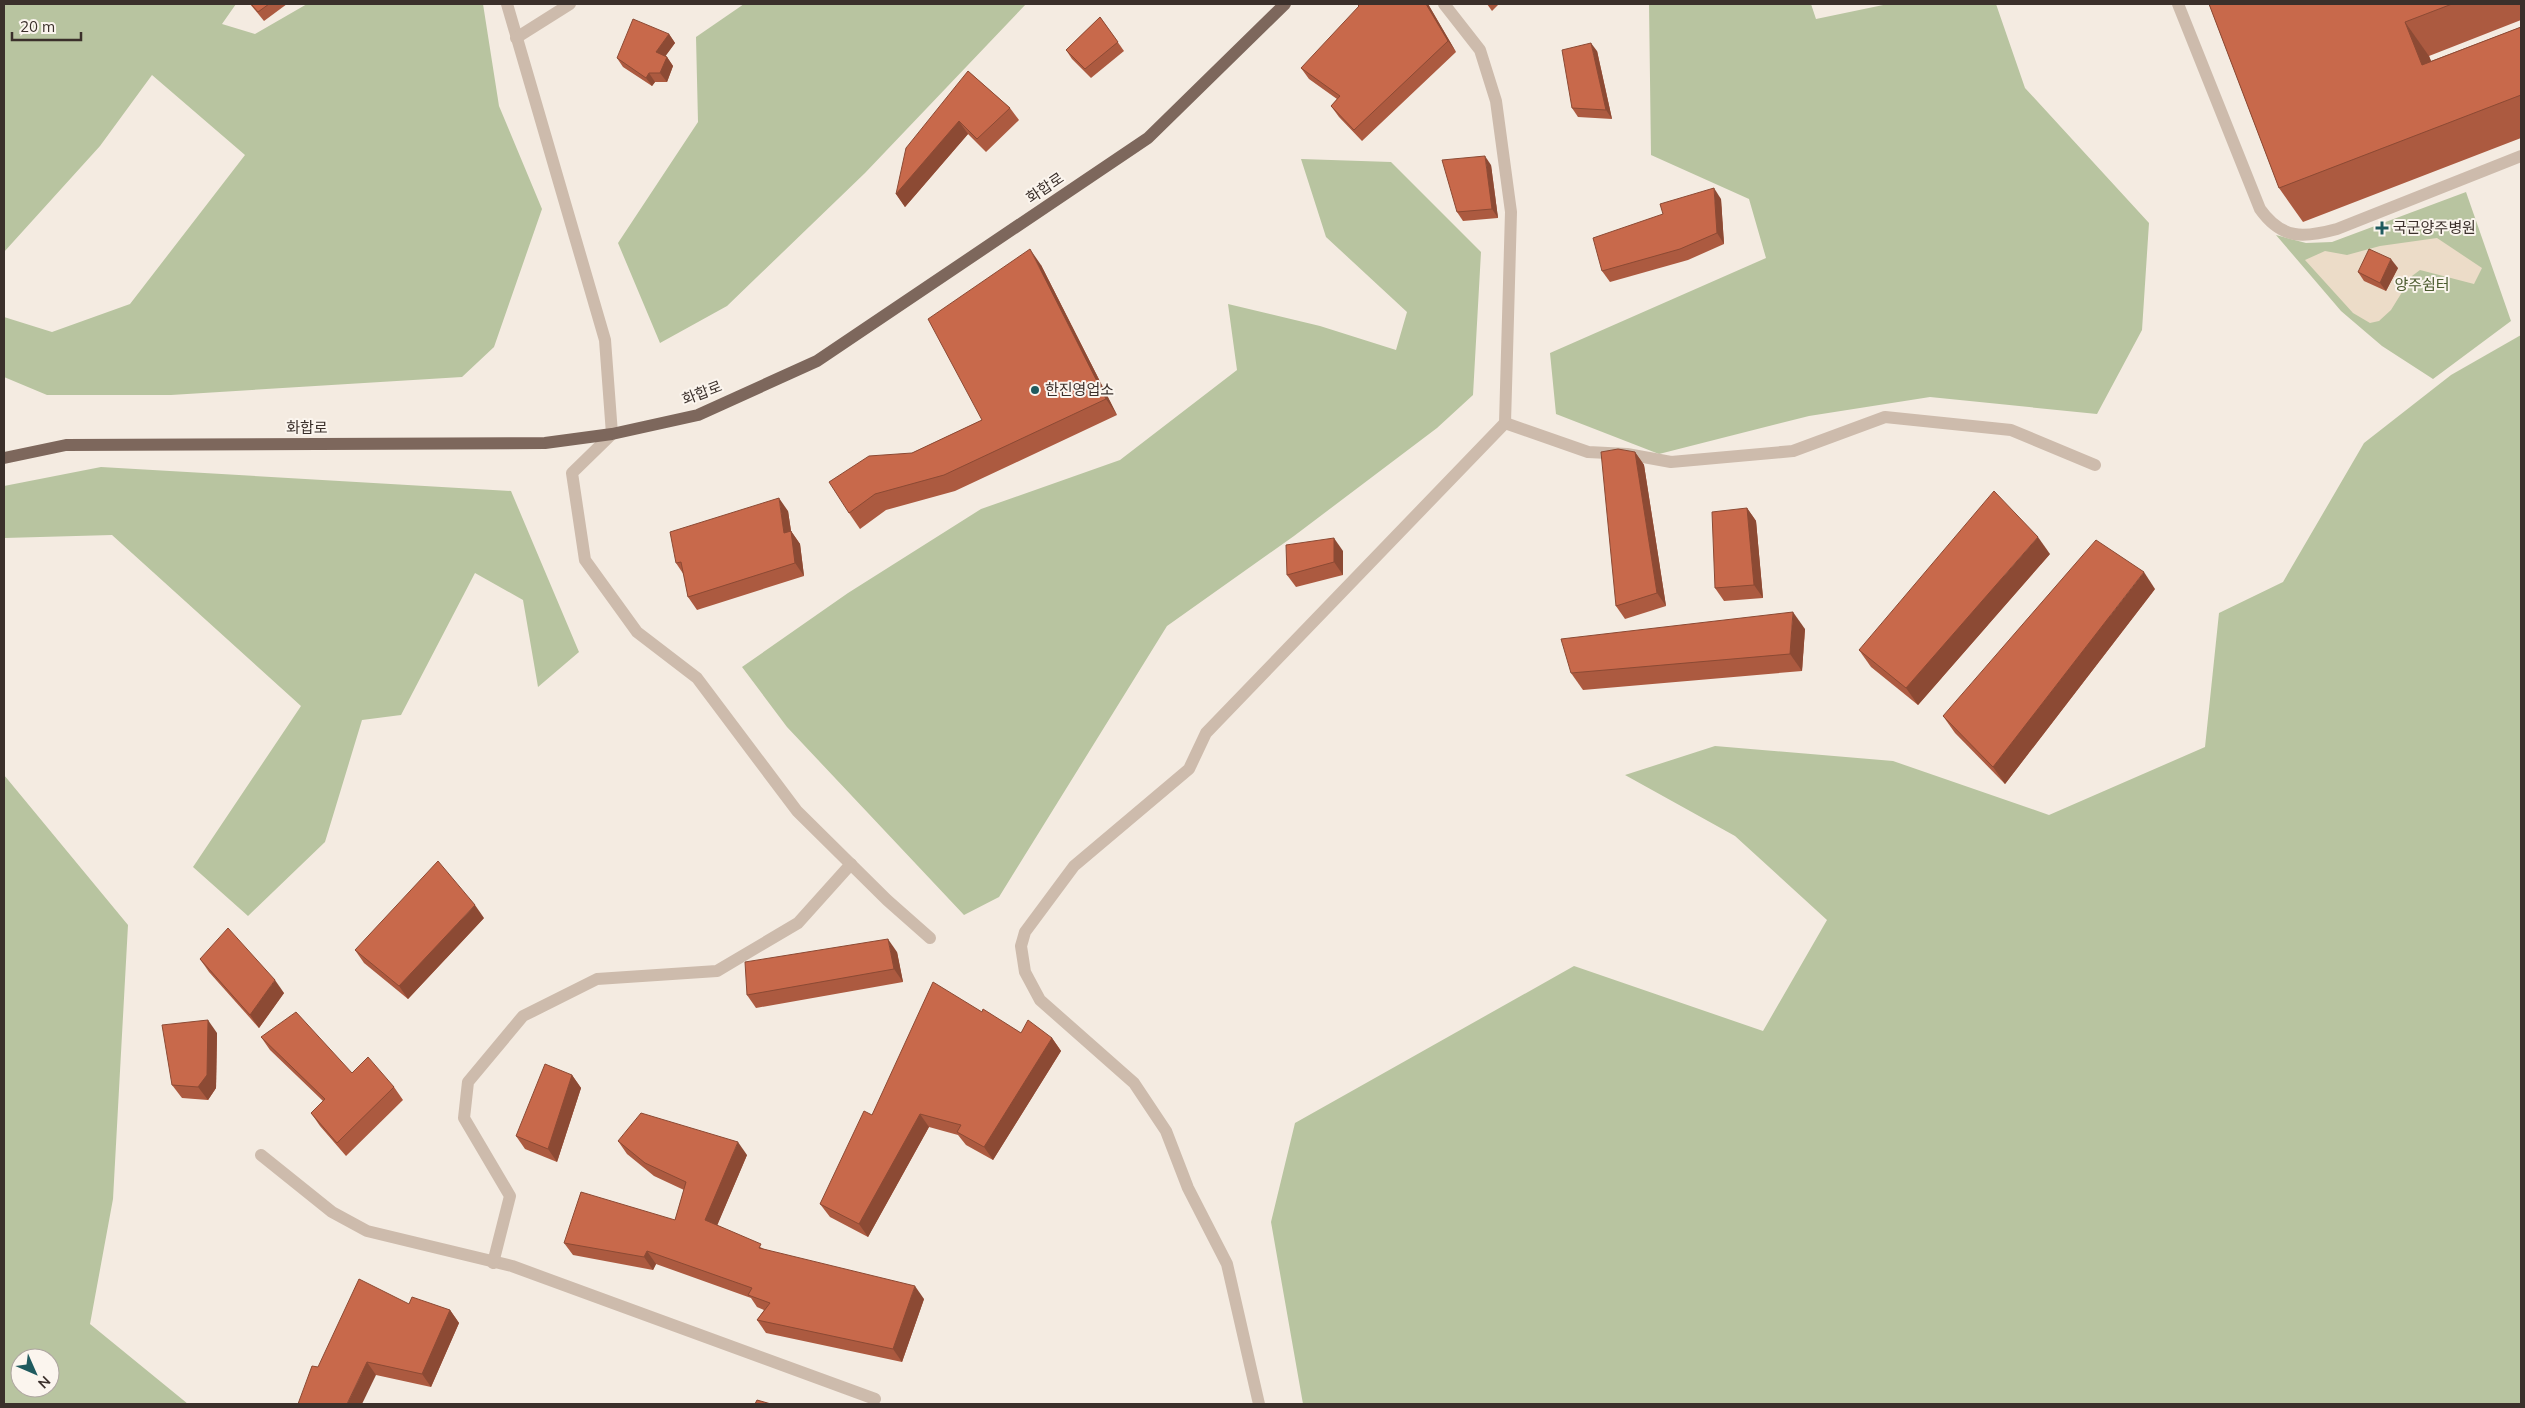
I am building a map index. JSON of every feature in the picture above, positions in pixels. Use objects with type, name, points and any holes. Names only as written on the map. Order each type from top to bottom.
[{"type":"main road","name":"화합로","points":[[4,458],[66,445],[545,443],[612,434],[698,415],[816,361],[1148,138],[1285,4]]},
{"type":"street","points":[[507,4],[605,340],[612,434],[572,473],[585,560],[637,632],[698,678],[798,811],[930,938]]},
{"type":"street","points":[[516,38],[570,4]]},
{"type":"street","points":[[1259,1404],[1227,1264],[1188,1188],[1166,1131],[1134,1083],[1040,1000],[1025,972],[1020,946],[1025,932],[1074,866],[1189,769],[1206,733],[1236,700],[1505,423],[1511,212],[1496,100],[1480,50],[1444,4]]},
{"type":"street","points":[[2178,4],[2260,209],[2274,225],[2286,233],[2296,235],[2316,234],[2337,229],[2521,156]]},
{"type":"street","points":[[1505,423],[1588,452],[1627,454],[1671,462],[1793,451],[1885,417],[2011,430],[2095,465]]},
{"type":"street","points":[[493,1263],[510,1196],[464,1118],[468,1082],[523,1016],[596,979],[717,971],[798,923],[851,864]]},
{"type":"street","points":[[261,1155],[332,1212],[367,1231],[493,1263],[512,1266],[874,1399]]},
{"type":"green space","points":[[4,4],[236,4],[222,24],[255,34],[307,4],[483,4],[499,106],[542,209],[494,347],[462,377],[171,395],[47,395],[4,377],[4,317],[52,332],[130,304],[245,155],[152,75],[100,146],[4,252]]},
{"type":"green space","points":[[744,4],[1026,4],[865,173],[727,306],[660,343],[618,243],[698,122],[696,37]]},
{"type":"green space","points":[[1649,4],[1811,4],[1816,19],[1888,4],[1996,4],[2025,88],[2149,223],[2142,330],[2097,414],[1930,397],[1809,416],[1659,454],[1556,414],[1550,353],[1766,258],[1749,199],[1651,155]]},
{"type":"green space","points":[[1301,159],[1391,162],[1481,252],[1473,395],[1437,428],[1294,536],[1167,626],[999,897],[964,915],[787,727],[742,667],[848,593],[981,509],[1120,460],[1237,370],[1228,304],[1320,326],[1396,350],[1407,312],[1326,237]]},
{"type":"green space","name":"양주쉼터","points":[[2466,192],[2511,321],[2433,379],[2382,346],[2341,311],[2276,235],[2306,243],[2332,242]]},
{"type":"green space","points":[[2521,335],[2521,1404],[1303,1404],[1271,1222],[1295,1123],[1574,966],[1763,1031],[1827,920],[1735,836],[1625,775],[1715,746],[1893,761],[2049,815],[2205,747],[2219,613],[2283,582],[2364,443],[2451,375]]},
{"type":"green space","points":[[101,467],[511,491],[579,652],[538,687],[523,600],[475,573],[401,715],[362,720],[325,842],[248,916],[193,867],[301,706],[112,535],[4,538],[4,486]]},
{"type":"green space","points":[[4,775],[128,925],[113,1199],[90,1324],[188,1404],[4,1404]]},
{"type":"shaded area","points":[[2437,238],[2482,268],[2474,284],[2420,270],[2412,276],[2391,310],[2379,321],[2370,323],[2353,313],[2305,260],[2325,251],[2347,255],[2380,246]]},
{"type":"building","points":[[251,4],[269,4],[258,12]]},
{"type":"building","points":[[1359,4],[1426,4],[1448,41],[1354,130],[1331,106],[1340,96],[1301,68]]},
{"type":"building","points":[[2209,4],[2452,4],[2405,22],[2422,65],[2521,27],[2521,95],[2279,188]]},
{"type":"building","points":[[1100,17],[1118,42],[1085,69],[1066,50]]},
{"type":"building","points":[[633,19],[669,34],[656,52],[667,57],[660,73],[649,73],[646,78],[617,58]]},
{"type":"building","points":[[1591,43],[1606,110],[1572,108],[1562,50]]},
{"type":"building","points":[[968,71],[1010,108],[977,139],[959,121],[896,194],[906,148]]},
{"type":"building","points":[[1485,156],[1492,209],[1457,212],[1442,160]]},
{"type":"building","points":[[1714,188],[1717,233],[1680,249],[1602,271],[1593,238],[1663,214],[1660,204]]},
{"type":"building","points":[[1030,249],[1106,399],[944,475],[875,494],[849,513],[829,482],[869,456],[912,453],[982,420],[928,319]]},
{"type":"building","points":[[2369,249],[2391,259],[2380,283],[2358,272]]},
{"type":"building","points":[[1618,449],[1635,452],[1657,593],[1616,606],[1601,452]]},
{"type":"building","points":[[1994,491],[2038,537],[1906,688],[1859,650]]},
{"type":"building","points":[[779,498],[784,533],[791,531],[795,563],[688,597],[681,562],[676,563],[670,532]]},
{"type":"building","points":[[1747,508],[1754,585],[1715,588],[1712,512]]},
{"type":"building","points":[[1334,538],[1334,562],[1287,575],[1286,545]]},
{"type":"building","points":[[2096,540],[2144,572],[1993,767],[1943,716]]},
{"type":"building","points":[[1793,612],[1790,654],[1571,673],[1561,639]]},
{"type":"building","points":[[438,861],[475,905],[399,986],[355,950]]},
{"type":"building","points":[[228,928],[275,980],[250,1015],[200,959]]},
{"type":"building","points":[[888,939],[894,969],[747,995],[745,962]]},
{"type":"building","points":[[933,982],[982,1012],[983,1009],[1021,1033],[1028,1020],[1052,1038],[984,1147],[957,1132],[961,1125],[920,1114],[859,1224],[820,1204],[864,1111],[872,1115]]},
{"type":"building","points":[[296,1012],[352,1073],[368,1057],[394,1087],[337,1143],[311,1113],[325,1099],[261,1037]]},
{"type":"building","points":[[208,1020],[207,1075],[198,1087],[172,1085],[162,1025]]},
{"type":"building","points":[[545,1064],[572,1075],[548,1149],[516,1136]]},
{"type":"building","points":[[641,1113],[738,1142],[705,1220],[761,1244],[759,1248],[915,1286],[893,1349],[757,1320],[770,1303],[748,1295],[752,1288],[647,1251],[644,1257],[564,1243],[581,1192],[675,1220],[686,1182],[645,1163],[618,1141]]},
{"type":"building","points":[[359,1279],[409,1304],[412,1297],[450,1310],[422,1374],[367,1362],[347,1404],[298,1404],[312,1366],[318,1367]]},
{"type":"building","points":[[757,1400],[771,1404],[755,1404]]},
{"type":"place","name":"국군양주병원","points":[[2382,228]]},
{"type":"place","name":"한진영업소","points":[[1035,390]]}]
